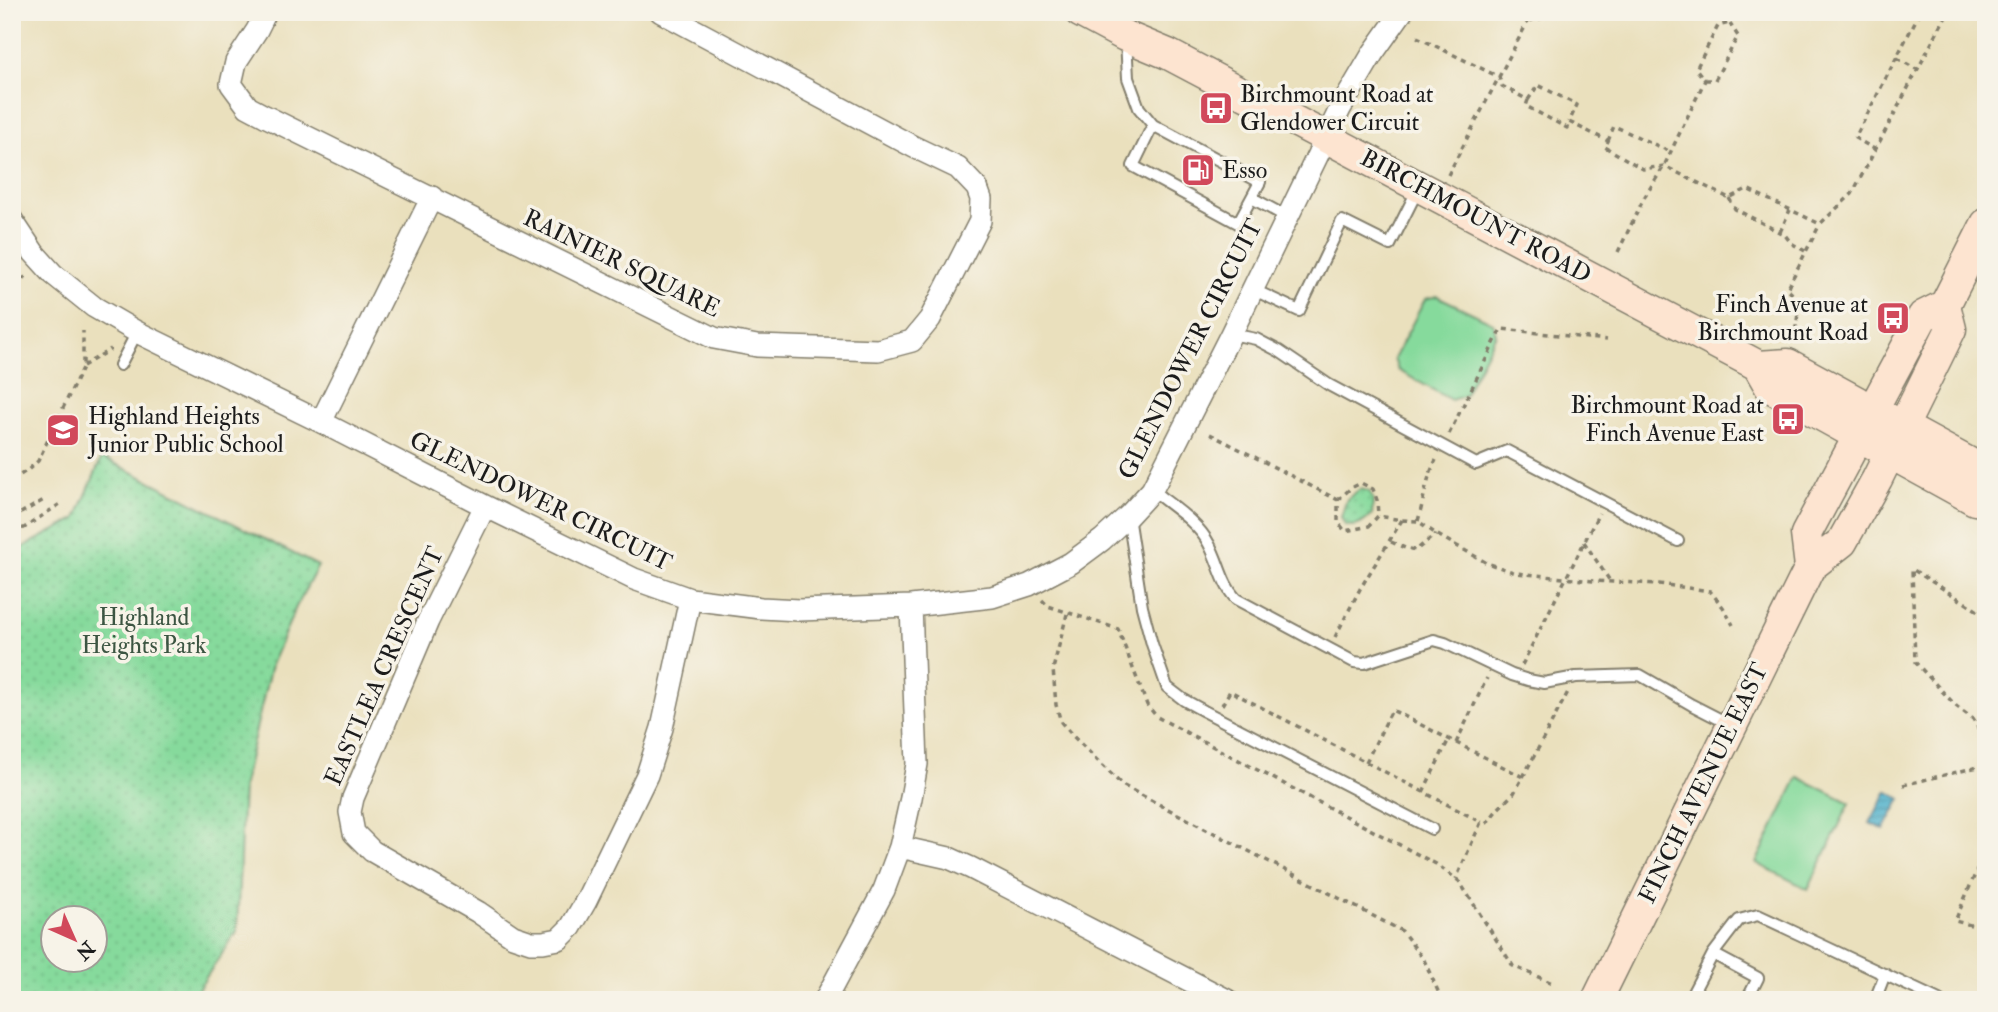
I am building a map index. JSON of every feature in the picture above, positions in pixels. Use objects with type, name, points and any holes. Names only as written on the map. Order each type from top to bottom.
[{"type":"main road","name":"BIRCHMOUNT ROAD","points":[[1080,12],[1125,36],[1168,54],[1758,366],[1788,364],[1865,423],[1889,453],[1975,500],[1986,501]]},
{"type":"main road","name":"FINCH AVENUE EAST","points":[[1810,567],[1807,534],[1923,316],[1945,305],[1986,224]]},
{"type":"main road","name":"FINCH AVENUE EAST","points":[[1597,1000],[1810,567],[1842,542],[1903,426],[1951,329],[1945,305]]},
{"type":"main road","name":"BIRCHMOUNT ROAD","points":[[1865,423],[1903,426],[1986,472]]},
{"type":"street","name":"RAINIER SQUARE","points":[[266,12],[236,62],[231,84],[248,107],[714,338],[757,346],[878,350],[912,341],[930,319],[979,221],[981,200],[977,188],[958,168],[948,162],[914,147],[662,12]]},
{"type":"street","name":"GLENDOWER CIRCUIT","points":[[12,220],[34,253],[53,274],[94,307],[137,332],[634,579],[690,599],[799,610],[911,606],[992,597],[1029,585],[1071,563],[1102,540],[1152,489],[1340,109],[1373,53],[1402,12]]},
{"type":"street","points":[[321,422],[432,197]]},
{"type":"street","name":"EASTLEA CRESCENT","points":[[485,506],[428,621],[353,798],[350,812],[354,833],[372,851],[478,912],[513,936],[531,942],[559,939],[571,928],[586,901],[647,775],[662,727],[690,599]]},
{"type":"street","points":[[825,1000],[884,890],[900,847],[917,764],[911,606]]},
{"type":"street","points":[[900,847],[949,858],[971,868],[1227,1000]]},
{"type":"lane","points":[[1125,36],[1128,78],[1139,108],[1153,125],[1201,156],[1260,182],[1238,223],[1182,192],[1165,176],[1133,166],[1153,125]]},
{"type":"lane","points":[[1182,192],[1187,182]]},
{"type":"lane","points":[[1252,289],[1299,311],[1342,221],[1390,245],[1428,190]]},
{"type":"lane","points":[[1204,204],[1210,194]]},
{"type":"lane","points":[[1252,198],[1287,217]]},
{"type":"lane","points":[[120,365],[137,332]]},
{"type":"lane","points":[[1231,334],[1256,340],[1279,351],[1329,385],[1476,464],[1507,450],[1678,541]]},
{"type":"lane","points":[[1152,489],[1200,530],[1209,544],[1229,591],[1236,599],[1354,662],[1364,663],[1434,640],[1516,676],[1545,683],[1576,677],[1640,675],[1731,725]]},
{"type":"lane","points":[[1128,516],[1142,607],[1167,687],[1215,717],[1432,829]]},
{"type":"lane","points":[[1689,1000],[1713,954],[1739,920],[1758,915],[1939,1000]]},
{"type":"lane","points":[[1713,954],[1758,978],[1747,1000]]},
{"type":"lane","points":[[1875,1000],[1885,974]]},
{"type":"path","points":[[1428,190],[1499,77],[1528,21],[1527,12]]},
{"type":"path","points":[[1528,21],[1548,17],[1551,12]]},
{"type":"path","points":[[1705,80],[1696,69],[1718,26],[1729,23],[1735,12]]},
{"type":"path","points":[[1876,150],[1855,138],[1920,12]]},
{"type":"path","points":[[1794,340],[1800,302],[1787,289],[1820,224],[1852,194],[1948,12]]},
{"type":"path","points":[[1705,80],[1715,80],[1738,36],[1729,23]]},
{"type":"path","points":[[1417,37],[1499,77],[1502,86],[1528,100]]},
{"type":"path","points":[[1896,58],[1918,70]]},
{"type":"path","points":[[1618,252],[1644,198],[1664,166],[1705,80]]},
{"type":"path","points":[[1538,85],[1577,105],[1569,122],[1567,128],[1525,106],[1538,85]]},
{"type":"path","points":[[1569,122],[1608,141]]},
{"type":"path","points":[[1671,152],[1614,126],[1605,147],[1643,169],[1664,166],[1729,198],[1735,209],[1785,235],[1791,243],[1805,251]]},
{"type":"path","points":[[1729,198],[1747,189],[1820,224]]},
{"type":"path","points":[[1780,233],[1790,209]]},
{"type":"path","points":[[1418,521],[1426,494],[1427,477],[1501,329],[1607,340]]},
{"type":"path","points":[[12,480],[38,461],[83,366],[83,331]]},
{"type":"path","points":[[83,366],[113,348]]},
{"type":"path","points":[[1210,434],[1338,500]]},
{"type":"path","points":[[1361,483],[1373,489],[1378,516],[1368,526],[1345,531],[1338,522],[1338,500],[1361,483]]},
{"type":"path","points":[[12,496],[20,515]]},
{"type":"path","points":[[12,519],[44,500]]},
{"type":"path","points":[[1516,676],[1605,502]]},
{"type":"path","points":[[12,530],[24,528],[60,505]]},
{"type":"path","points":[[1378,516],[1418,521],[1487,563],[1516,573],[1659,584],[1710,591],[1733,625]]},
{"type":"path","points":[[1329,649],[1360,589],[1402,520]]},
{"type":"path","points":[[1391,542],[1416,550],[1436,534]]},
{"type":"path","points":[[1584,542],[1611,582]]},
{"type":"path","points":[[1986,617],[1912,569],[1915,662],[1956,706],[1973,719],[1986,742]]},
{"type":"path","points":[[1029,585],[1048,606],[1118,629],[1147,705],[1157,717],[1436,864],[1456,879],[1513,966],[1552,983]]},
{"type":"path","points":[[1067,614],[1053,670],[1056,705],[1062,722],[1072,735],[1122,785],[1402,931],[1424,960],[1442,1000]]},
{"type":"path","points":[[1455,743],[1493,666]]},
{"type":"path","points":[[1215,717],[1230,691],[1486,824],[1514,793],[1576,677]]},
{"type":"path","points":[[1366,762],[1392,710],[1523,777]]},
{"type":"path","points":[[1423,792],[1449,739]]},
{"type":"path","points":[[1903,785],[1986,765]]},
{"type":"path","points":[[1456,879],[1481,822]]},
{"type":"path","points":[[1986,849],[1955,921],[1986,929]]},
{"type":"green space","points":[[1437,296],[1493,323],[1496,334],[1464,396],[1451,400],[1398,370],[1394,359],[1425,299]]},
{"type":"green space","name":"Highland Heights Park","points":[[102,457],[318,566],[296,607],[271,665],[243,785],[237,931],[191,1000],[12,1000],[12,553],[76,519]]},
{"type":"green space","points":[[1360,489],[1369,491],[1373,499],[1372,515],[1360,524],[1345,525],[1341,517],[1347,499]]},
{"type":"green space","points":[[1798,777],[1850,803],[1808,889],[1756,863]]},
{"type":"water","points":[[1887,791],[1901,799],[1884,830],[1870,823]]},
{"type":"place","name":"Birchmount Road at Glendower Circuit","points":[[1216,108]]},
{"type":"place","name":"Esso","points":[[1198,170]]},
{"type":"place","name":"Finch Avenue at Birchmount Road","points":[[1893,318]]},
{"type":"place","name":"Birchmount Road at Finch Avenue East","points":[[1788,419]]},
{"type":"place","name":"Highland Heights Junior Public School","points":[[63,430]]}]
